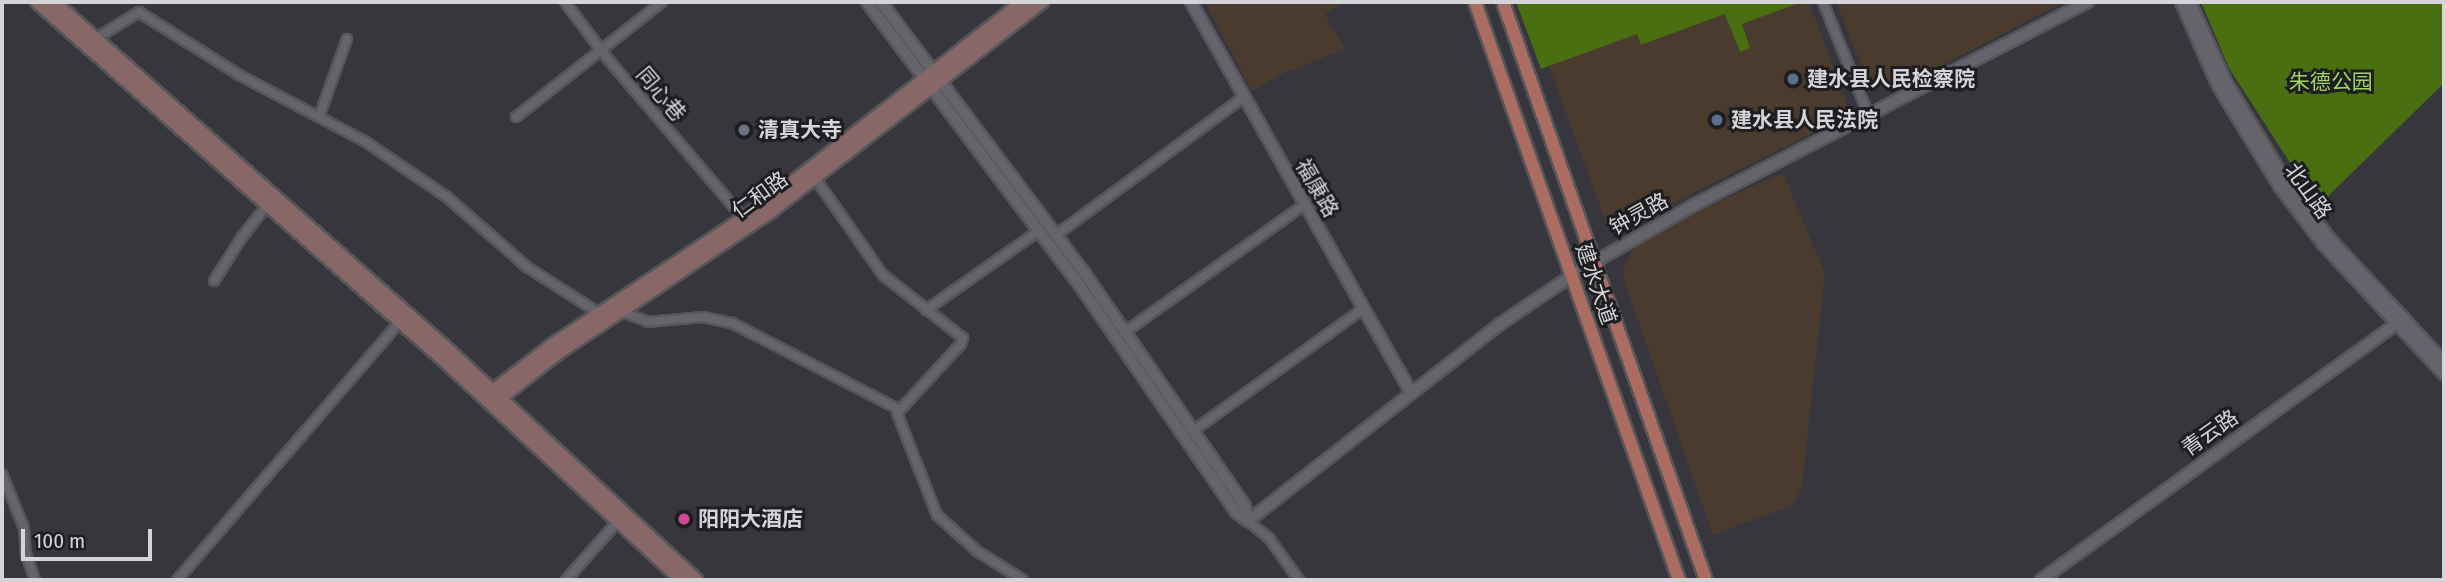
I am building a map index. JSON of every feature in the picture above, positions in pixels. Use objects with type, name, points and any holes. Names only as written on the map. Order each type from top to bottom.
[{"type":"main road","points":[[37,2],[268,204],[404,318]]},
{"type":"main road","points":[[54,2],[492,399],[697,580]]},
{"type":"main road","name":"仁和路","points":[[492,399],[745,230],[815,178],[1023,2]]},
{"type":"main road","name":"仁和路","points":[[492,399],[599,313],[744,219],[1042,2]]},
{"type":"main road","name":"建水大道","points":[[1475,2],[1679,580]]},
{"type":"main road","name":"建水大道","points":[[1503,2],[1706,580]]},
{"type":"main road","points":[[492,399],[682,580]]},
{"type":"street","name":"同心巷","points":[[565,2],[744,219]]},
{"type":"street","points":[[516,117],[662,2]]},
{"type":"street","points":[[867,2],[934,80],[1056,235],[1245,506],[1248,521]]},
{"type":"street","points":[[881,2],[1236,512],[1269,538],[1299,580]]},
{"type":"street","name":"福康路","points":[[1191,2],[1411,393]]},
{"type":"street","points":[[1824,2],[1869,116]]},
{"type":"street","name":"钟灵路","points":[[1248,521],[1500,324],[1594,261],[1694,205],[2088,2]]},
{"type":"street","name":"北山路","points":[[2180,2],[2218,86],[2260,158],[2323,244],[2444,362]]},
{"type":"street","name":"北山路","points":[[2190,2],[2226,82],[2274,163],[2330,239],[2444,374]]},
{"type":"street","points":[[96,39],[139,12],[241,76],[366,142],[435,188],[513,256],[599,313]]},
{"type":"street","points":[[319,117],[347,39]]},
{"type":"street","points":[[1056,235],[1244,97]]},
{"type":"street","points":[[815,178],[883,275],[962,338],[963,342],[897,413],[937,515],[977,551],[1023,580]]},
{"type":"street","points":[[214,281],[242,237],[268,204]]},
{"type":"street","points":[[1125,332],[1304,205]]},
{"type":"street","points":[[926,310],[1040,231]]},
{"type":"street","points":[[1193,431],[1363,309]]},
{"type":"street","points":[[620,311],[648,322],[703,317],[732,323],[900,410]]},
{"type":"street","points":[[177,580],[404,318]]},
{"type":"street","name":"青云路","points":[[2041,580],[2400,321]]},
{"type":"street","points":[[2,474],[24,528],[26,554],[35,580]]},
{"type":"street","points":[[566,580],[618,521]]},
{"type":"shaded area","points":[[1205,2],[1346,2],[1325,14],[1345,49],[1280,75],[1252,91]]},
{"type":"shaded area","points":[[1802,2],[1809,2],[1847,105],[1842,118],[1619,230],[1607,225],[1549,66],[1637,34],[1642,45],[1726,14],[1739,52],[1741,24]]},
{"type":"shaded area","points":[[1836,2],[2064,2],[1941,66],[1887,90],[1874,87],[1867,80]]},
{"type":"shaded area","points":[[1783,173],[1825,273],[1802,487],[1793,505],[1713,535],[1624,280],[1624,268],[1632,251],[1642,240],[1702,209]]},
{"type":"green space","points":[[1516,2],[1802,2],[1742,24],[1750,48],[1740,52],[1725,14],[1641,45],[1637,34],[1541,69]]},
{"type":"green space","name":"朱德公园","points":[[2201,2],[2444,2],[2444,83],[2318,206],[2229,68]]},
{"type":"place","name":"建水县人民检察院","points":[[1793,79]]},
{"type":"place","name":"建水县人民法院","points":[[1717,120]]},
{"type":"place","name":"清真大寺","points":[[744,130]]},
{"type":"place","name":"阳阳大酒店","points":[[684,519]]}]
